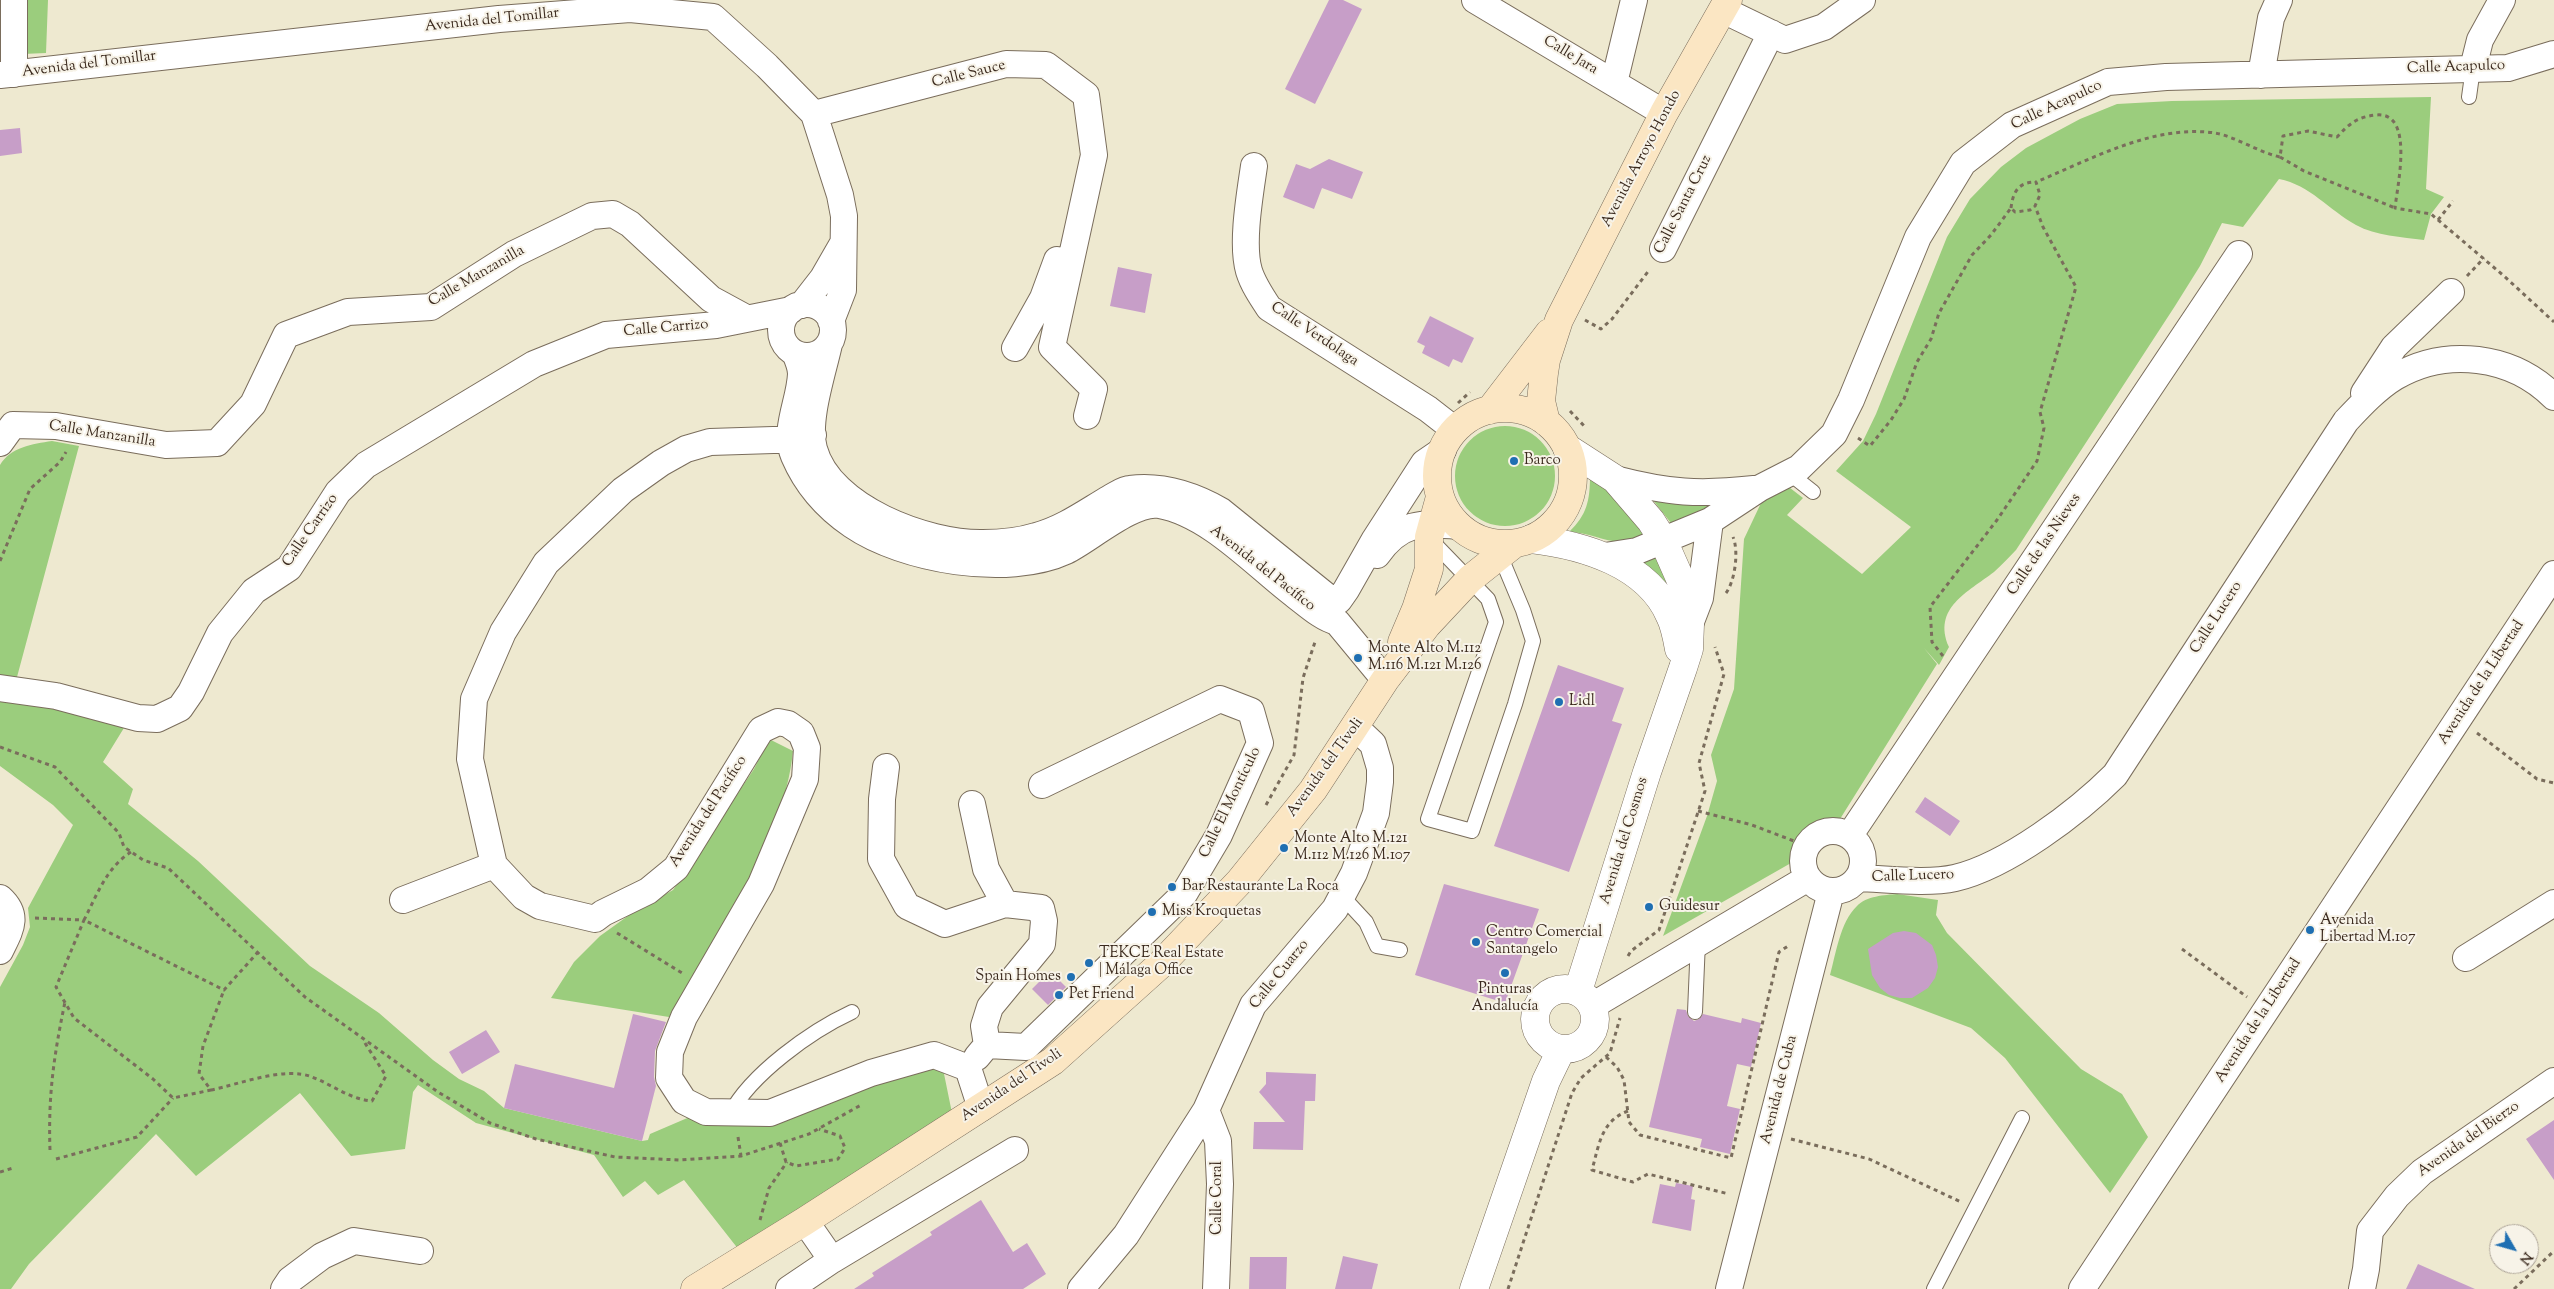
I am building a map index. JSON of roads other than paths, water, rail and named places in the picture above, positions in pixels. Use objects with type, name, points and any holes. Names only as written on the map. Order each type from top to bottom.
[{"type":"main road","name":"Avenida Arroyo Hondo","points":[[1546,422],[1541,401],[1544,373],[1546,360],[1562,315],[1664,113],[1725,5]]},
{"type":"main road","name":"Avenida Arroyo Hondo","points":[[1490,410],[1562,315]]},
{"type":"main road","points":[[1490,410],[1520,410],[1546,422],[1558,434],[1567,448],[1572,474],[1568,501],[1559,517],[1547,530],[1515,546],[1494,544],[1433,528],[1444,508],[1437,481],[1438,465],[1449,440],[1477,414],[1490,410]]},
{"type":"main road","name":"Avenida del Tívoli","points":[[1385,680],[1416,609],[1429,569],[1433,528]]},
{"type":"main road","name":"Avenida del Tívoli","points":[[694,1289],[805,1221],[1053,1061],[1161,964],[1239,882],[1314,790],[1356,728],[1385,680],[1427,625],[1470,579],[1515,546]]},
{"type":"street","points":[[7,75],[14,0]]},
{"type":"street","name":"Calle Jara","points":[[1475,0],[1664,113]]},
{"type":"street","points":[[1614,83],[1634,0]]},
{"type":"street","points":[[1725,5],[1771,34],[1785,40],[1824,27],[1862,0]]},
{"type":"street","points":[[2261,74],[2271,18],[2280,0]]},
{"type":"street","points":[[2473,68],[2480,40],[2502,0]]},
{"type":"street","name":"Avenida del Tomillar","points":[[7,75],[490,20],[630,8],[713,17],[767,66],[814,114],[840,195],[844,216],[843,242],[845,262],[843,290],[830,332],[814,420],[802,437],[816,454],[825,472],[837,487],[850,499],[874,513],[911,530],[949,540],[983,543],[1035,537],[1077,518],[1127,489],[1146,487],[1174,491],[1202,500],[1221,511],[1335,603],[1339,600],[1374,539],[1424,463],[1449,440]]},
{"type":"street","name":"Calle Santa Cruz","points":[[1663,249],[1771,34]]},
{"type":"street","name":"Calle Acapulco","points":[[1760,488],[1799,468],[1834,434],[1918,237],[1963,163],[2012,125],[2108,82],[2261,74],[2508,68],[2554,54]]},
{"type":"street","name":"Calle Sauce","points":[[814,114],[1006,64],[1046,66],[1086,95],[1094,155],[1052,347],[1094,389],[1087,416]]},
{"type":"street","name":"Calle Sauce","points":[[1015,348],[1043,298],[1094,155]]},
{"type":"street","name":"Calle Verdolaga","points":[[1254,166],[1246,230],[1248,269],[1258,292],[1269,308],[1428,408],[1449,440]]},
{"type":"street","name":"Calle Manzanilla","points":[[0,443],[13,426],[56,426],[166,445],[217,443],[253,404],[286,335],[348,312],[431,307],[514,254],[592,216],[613,214],[630,224],[711,299],[746,318]]},
{"type":"street","name":"Avenida del Tomillar","points":[[797,307],[824,278],[843,242]]},
{"type":"street","name":"Calle de las Nieves","points":[[1850,835],[2239,254]]},
{"type":"street","points":[[684,328],[693,320],[700,304],[692,283]]},
{"type":"street","points":[[2346,421],[2394,347],[2452,292]]},
{"type":"street","points":[[816,306],[828,314],[830,332],[818,354],[810,356],[763,335],[716,325],[797,307],[816,306]]},
{"type":"street","points":[[403,900],[494,865],[470,759],[474,699],[503,632],[546,563],[623,490],[661,463],[686,449],[710,442],[802,437],[801,376],[782,329],[783,321],[797,307]]},
{"type":"street","name":"Calle Carrizo","points":[[0,688],[56,696],[138,718],[157,719],[180,708],[191,692],[220,633],[254,591],[289,568],[338,492],[366,465],[534,364],[606,335],[716,325]]},
{"type":"street","name":"Calle Lucero","points":[[1859,878],[1954,878],[1993,862],[2041,835],[2087,802],[2115,775],[2346,421],[2367,399],[2395,377],[2424,364],[2453,358],[2485,360],[2512,368],[2539,383],[2554,397]]},
{"type":"street","name":"Avenida del Pacífico","points":[[802,437],[793,454],[821,498],[852,524],[879,539],[906,549],[960,562],[1025,562],[1065,551],[1139,508],[1158,505],[1206,524],[1306,604],[1328,620],[1337,622],[1385,680]]},
{"type":"street","points":[[1567,448],[1615,479],[1640,507],[1663,540],[1682,583],[1690,624],[1689,649],[1674,691]]},
{"type":"street","points":[[1615,479],[1672,492],[1711,494],[1760,488]]},
{"type":"street","points":[[1606,556],[1637,551],[1663,540],[1720,524],[1760,488]]},
{"type":"street","points":[[1690,624],[1700,598],[1720,524]]},
{"type":"street","points":[[1337,622],[1378,553],[1390,538],[1433,528]]},
{"type":"street","points":[[1515,546],[1574,546],[1606,556],[1650,586],[1660,597],[1671,616],[1680,652],[1674,691]]},
{"type":"street","name":"Avenida de la Libertad","points":[[2082,1289],[2458,719],[2553,579]]},
{"type":"street","name":"Avenida del Cosmos","points":[[1585,999],[1674,691]]},
{"type":"street","name":"Calle El Montículo","points":[[987,1045],[1026,1047],[1184,894],[1219,835],[1260,743],[1251,711],[1220,699],[1042,786]]},
{"type":"street","name":"Avenida del Pacífico","points":[[494,865],[524,897],[540,906],[595,919],[648,891],[676,868],[761,730],[778,722],[788,724],[801,733],[807,748],[804,779],[761,884],[684,1017],[670,1052],[669,1078],[684,1101],[706,1112],[730,1114],[770,1113],[872,1073],[934,1055],[968,1068]]},
{"type":"street","name":"Calle Cuarzo","points":[[1082,1289],[1126,1235],[1206,1110],[1253,1005],[1335,909],[1354,873],[1376,812],[1380,782],[1380,768],[1373,744],[1356,728]]},
{"type":"street","points":[[886,767],[882,798],[881,859],[906,906],[945,924],[1005,904],[1041,908],[1044,921],[1042,944],[990,1007],[984,1026],[987,1045],[968,1068],[981,1108]]},
{"type":"street","points":[[972,804],[986,868],[1005,904]]},
{"type":"street","points":[[1829,831],[1840,831],[1850,835],[1858,843],[1863,853],[1864,863],[1859,878],[1851,886],[1842,890],[1832,892],[1820,888],[1808,878],[1803,860],[1807,846],[1819,834],[1829,831]]},
{"type":"street","points":[[1585,999],[1626,975],[1698,941],[1808,878]]},
{"type":"street","name":"Avenida de Cuba","points":[[1729,1289],[1832,892]]},
{"type":"street","points":[[2466,958],[2554,903]]},
{"type":"street","points":[[0,951],[12,923],[6,908]]},
{"type":"street","points":[[1564,988],[1585,999],[1596,1023],[1593,1033],[1586,1042],[1577,1048],[1561,1050],[1549,1045],[1540,1037],[1534,1022],[1539,1003],[1552,991],[1564,988]]},
{"type":"street","points":[[1474,1289],[1546,1081],[1561,1050]]},
{"type":"street","name":"Avenida del Bierzo","points":[[2362,1289],[2370,1231],[2397,1196],[2422,1172],[2554,1080]]},
{"type":"street","name":"Calle Coral","points":[[1206,1110],[1218,1141],[1220,1184],[1216,1289]]},
{"type":"street","points":[[789,1289],[832,1260],[1015,1150]]},
{"type":"street","points":[[805,1221],[832,1260]]},
{"type":"street","points":[[284,1289],[290,1280],[322,1256],[354,1241],[420,1251]]},
{"type":"lane","points":[[2469,98],[2473,68]]},
{"type":"lane","points":[[1789,473],[1813,492]]},
{"type":"lane","points":[[1433,528],[1470,579],[1488,599],[1496,622],[1428,819],[1472,832],[1515,704],[1532,641],[1523,610],[1515,546]]},
{"type":"lane","points":[[1342,896],[1366,922],[1377,946],[1400,950]]},
{"type":"lane","points":[[1695,1012],[1698,941]]},
{"type":"lane","points":[[730,1114],[740,1095],[809,1035],[852,1012]]},
{"type":"lane","points":[[1934,1289],[2022,1118]]},
{"type":"place","name":"Barco","points":[[1514,461]]},
{"type":"place","name":"Monte Alto M.112 M.116 M.121 M.126","points":[[1358,658]]},
{"type":"place","name":"Lidl","points":[[1559,702]]},
{"type":"place","name":"Monte Alto M.121 M.112 M.126 M.107","points":[[1284,848]]},
{"type":"place","name":"Bar Restaurante La Roca","points":[[1172,887]]},
{"type":"place","name":"Guidesur","points":[[1649,907]]},
{"type":"place","name":"Miss Kroquetas","points":[[1152,912]]},
{"type":"place","name":"Avenida Libertad M.107","points":[[2310,930]]},
{"type":"place","name":"Centro Comercial Santangelo","points":[[1476,942]]},
{"type":"place","name":"TEKCE Real Estate | Málaga Office","points":[[1089,963]]},
{"type":"place","name":"Pinturas Andalucía","points":[[1505,973]]},
{"type":"place","name":"Spain Homes","points":[[1071,977]]},
{"type":"place","name":"Pet Friend","points":[[1059,995]]}]
